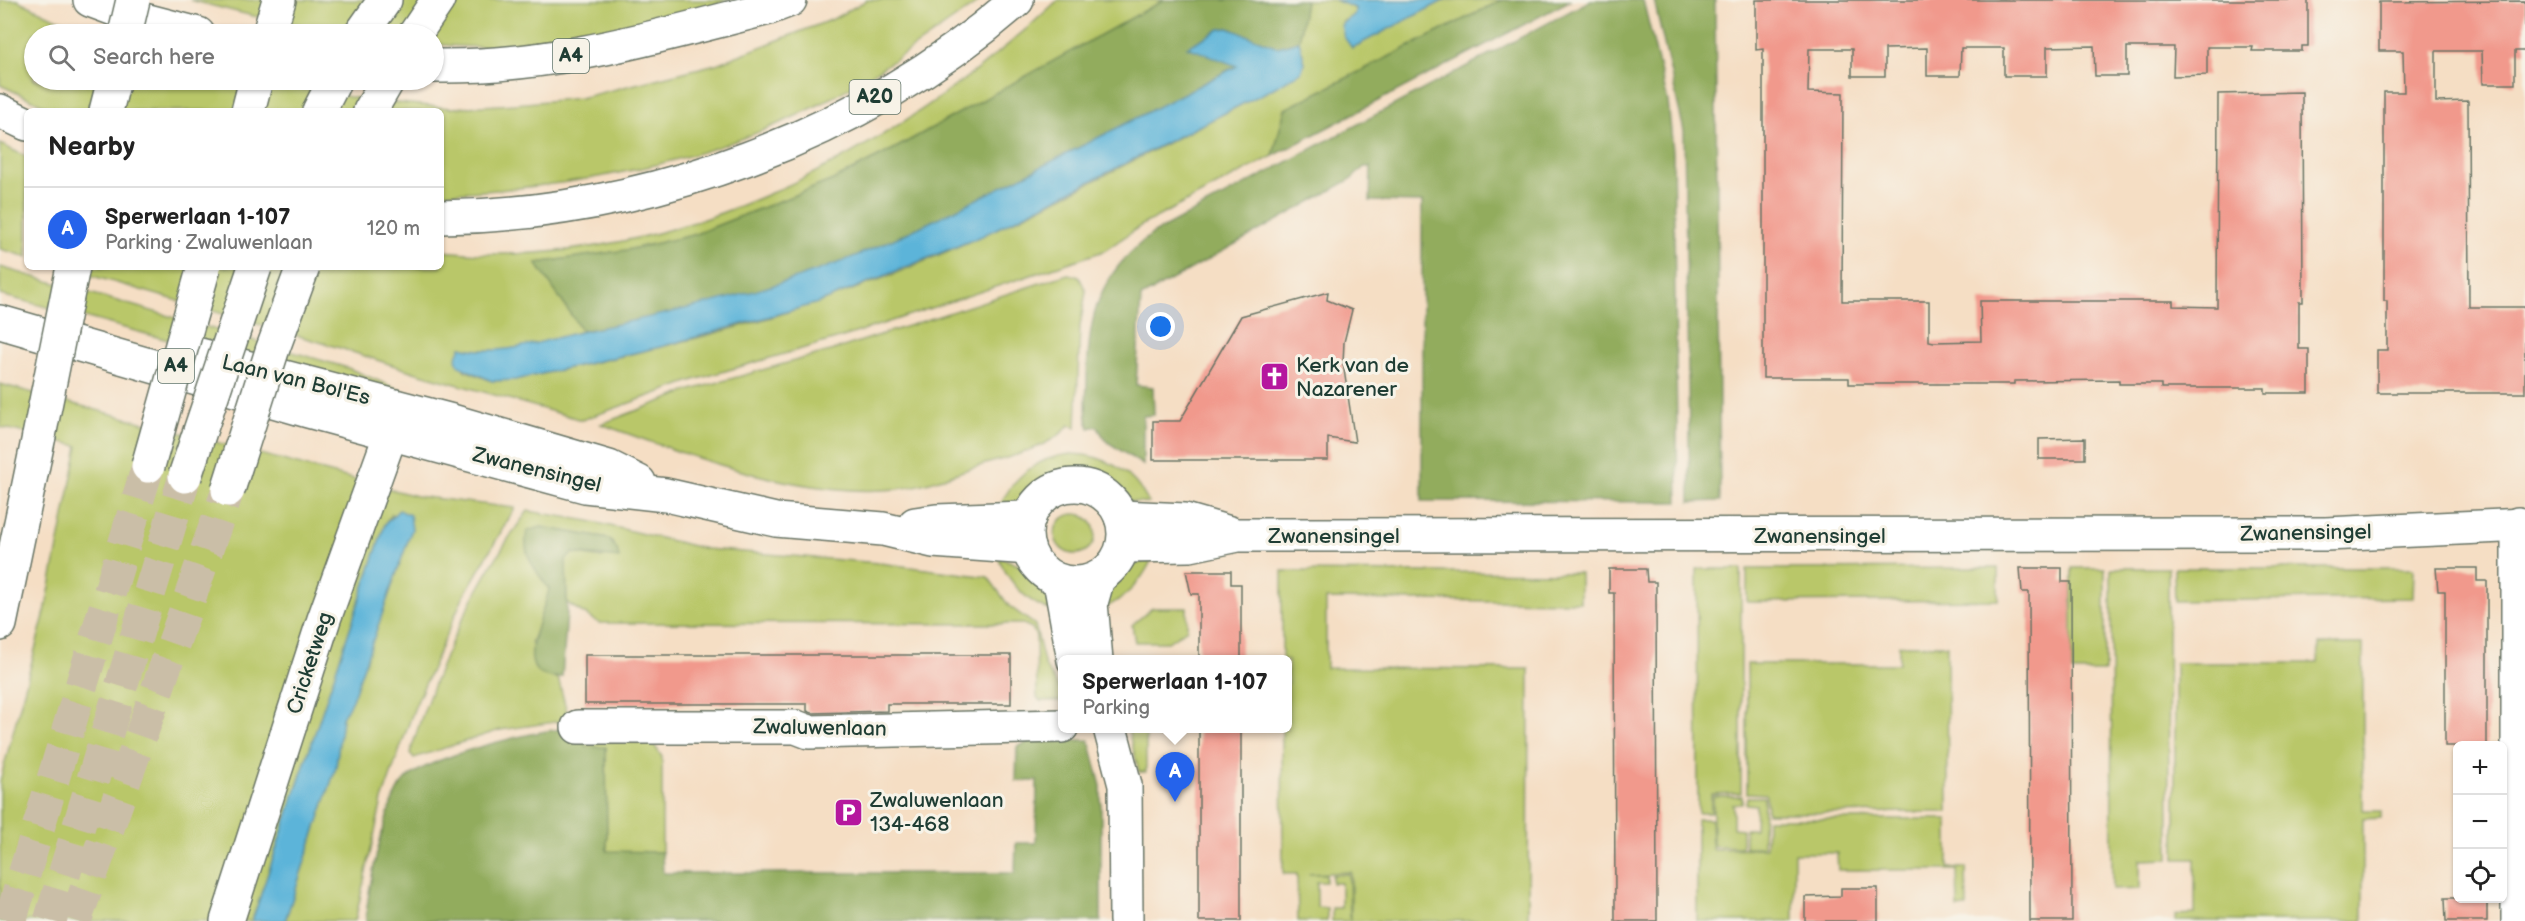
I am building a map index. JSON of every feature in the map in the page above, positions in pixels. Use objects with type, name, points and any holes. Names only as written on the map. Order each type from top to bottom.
[{"type":"main road","points":[[90,0],[159,24]]},
{"type":"main road","points":[[127,24],[133,0]]},
{"type":"main road","points":[[272,24],[279,0]]},
{"type":"main road","points":[[369,24],[385,0]]},
{"type":"main road","points":[[422,24],[438,0]]},
{"type":"main road","name":"A4","points":[[444,66],[509,63],[606,50],[769,8],[790,0]]},
{"type":"main road","name":"A20","points":[[444,217],[476,217],[580,204],[668,184],[751,156],[844,115],[932,64],[1017,0]]},
{"type":"main road","points":[[107,108],[111,90]]},
{"type":"main road","points":[[249,108],[253,90]]},
{"type":"main road","points":[[321,108],[330,90]]},
{"type":"main road","points":[[372,108],[382,90]]},
{"type":"main road","points":[[0,111],[24,123]]},
{"type":"main road","points":[[0,624],[72,270]]},
{"type":"main road","name":"A4","points":[[148,466],[203,270]]},
{"type":"main road","name":"A4","points":[[185,477],[254,270]]},
{"type":"main road","points":[[228,489],[272,351],[302,270]]},
{"type":"main road","name":"Laan van Bol'Es","points":[[0,304],[396,420]]},
{"type":"main road","name":"Laan van Bol'Es","points":[[0,322],[448,434]]},
{"type":"main road","name":"Cricketweg","points":[[227,921],[324,619],[396,420]]},
{"type":"main road","name":"Zwanensingel","points":[[448,434],[609,467],[666,495],[776,520],[883,529],[933,541],[1029,533]]},
{"type":"main road","points":[[1075,485],[1092,488],[1107,496],[1122,532],[1114,565],[1098,578],[1086,583],[1060,581],[1040,568],[1029,533],[1037,503],[1050,492],[1075,485]]},
{"type":"main road","name":"Zwanensingel","points":[[1122,532],[1190,545],[1238,536],[1692,536],[2402,531],[2440,540],[2521,534]]},
{"type":"main road","points":[[2518,921],[2522,827],[2521,534]]},
{"type":"main road","points":[[1096,655],[1091,603],[1098,578]]},
{"type":"main road","points":[[1060,581],[1073,655]]},
{"type":"main road","name":"Zwaluwenlaan","points":[[578,727],[796,727],[809,732],[889,732],[898,728],[1058,726]]},
{"type":"main road","points":[[1111,733],[1125,785],[1126,921]]},
{"type":"green space","points":[[0,0],[17,0],[73,24],[24,24],[24,90],[310,90],[368,100],[451,108],[580,98],[716,64],[833,19],[867,0],[981,0],[862,80],[776,125],[730,143],[684,157],[587,179],[538,186],[444,193],[444,108],[50,108],[0,85]]},
{"type":"green space","points":[[190,0],[729,0],[693,12],[583,37],[494,47],[444,45],[444,24],[296,24]]},
{"type":"green space","points":[[1058,0],[1164,0],[892,150],[833,180],[693,235],[627,250],[537,263],[582,331],[538,344],[507,349],[476,350],[461,347],[464,370],[492,381],[515,380],[667,346],[818,302],[934,257],[1104,176],[1301,72],[1305,63],[1299,41],[1305,0],[1335,0],[1355,8],[1355,14],[1342,22],[1352,48],[1445,0],[1502,0],[1285,109],[1273,156],[1142,225],[1104,251],[843,337],[694,380],[582,420],[72,270],[444,270],[444,251],[526,253],[611,243],[694,222],[775,192],[852,153],[926,107],[995,55]]},
{"type":"green space","points":[[1164,0],[1305,0],[1299,41],[1278,47],[1228,28],[1220,29],[1188,47],[1238,65],[1041,167],[894,239],[812,273],[747,294],[649,318],[582,331],[536,263],[627,250],[693,235],[833,180],[892,150]]},
{"type":"green space","points":[[1502,0],[1571,0],[1273,156],[1285,109]]},
{"type":"green space","points":[[1591,0],[1643,0],[1668,102],[1673,151],[1678,502],[1422,501],[1422,202],[1370,201],[1371,167],[1364,167],[1353,178],[1141,297],[1136,385],[1153,387],[1154,415],[1143,416],[1143,465],[1106,441],[1097,426],[1089,428],[1086,410],[1088,355],[1094,315],[1108,280],[1134,249],[1152,234]]},
{"type":"green space","points":[[1654,0],[1715,0],[1720,501],[1690,502],[1684,131]]},
{"type":"green space","points":[[0,144],[24,156],[24,256],[0,249]]},
{"type":"green space","points":[[0,267],[348,368],[407,393],[355,385],[253,362],[0,295]]},
{"type":"green space","points":[[1068,274],[1079,277],[1086,291],[1080,326],[1076,427],[1069,425],[1043,445],[1018,454],[919,485],[897,489],[823,488],[746,472],[601,424],[691,390],[837,349]]},
{"type":"green space","points":[[0,384],[416,496],[515,508],[463,597],[414,709],[382,800],[355,921],[285,921],[336,767],[342,718],[352,700],[412,529],[392,514],[385,524],[252,921],[0,921],[0,781],[45,612],[78,446],[0,427]]},
{"type":"green space","points":[[1071,454],[1096,458],[1118,467],[1135,482],[1149,503],[1126,501],[1102,480],[1072,474],[1047,481],[1021,502],[999,508],[1011,487],[1027,470],[1047,459]]},
{"type":"green space","points":[[528,511],[589,521],[706,549],[879,563],[988,577],[1009,606],[1035,625],[1045,666],[1058,687],[1058,701],[1040,701],[1037,697],[1036,636],[1032,628],[1023,624],[599,623],[567,603],[566,560],[572,553],[602,558],[617,549],[609,539],[541,527],[533,565],[549,589],[547,605],[531,643],[553,678],[558,678],[569,720],[500,730],[414,758],[410,753],[445,658],[474,596]]},
{"type":"green space","points":[[1075,514],[1089,520],[1095,534],[1089,548],[1075,554],[1061,548],[1055,534],[1061,520]]},
{"type":"green space","points":[[541,527],[609,539],[617,549],[619,558],[573,553],[566,560],[567,613],[562,677],[545,676],[535,669],[532,658],[536,629],[549,589],[531,562],[526,540],[527,531]]},
{"type":"green space","points":[[998,557],[1018,565],[1034,576],[1045,591],[1053,611],[1026,597],[1007,575]]},
{"type":"green space","points":[[1151,561],[1131,590],[1118,601],[1102,609],[1113,582],[1124,570]]},
{"type":"green space","points":[[1998,568],[1998,600],[1747,602],[1747,569]]},
{"type":"green space","points":[[2072,568],[2105,568],[2105,672],[2072,672]]},
{"type":"green space","points":[[2111,568],[2168,568],[2169,859],[2140,860],[2140,889],[2112,890]]},
{"type":"green space","points":[[2174,568],[2414,568],[2413,598],[2175,601]]},
{"type":"green space","points":[[1697,569],[1741,569],[1741,793],[1711,794],[1711,813],[1698,813]]},
{"type":"green space","points":[[1282,571],[1580,573],[1580,602],[1326,599],[1326,668],[1529,669],[1528,921],[1351,921],[1351,872],[1308,874],[1326,874],[1326,882],[1317,882],[1317,907],[1327,908],[1327,921],[1298,921],[1297,874],[1283,874],[1282,733],[1292,733],[1292,655],[1282,655]]},
{"type":"green space","points":[[1152,608],[1187,608],[1187,629],[1168,642],[1135,642],[1132,625]]},
{"type":"green space","points":[[2319,644],[2363,644],[2363,811],[2381,811],[2381,818],[2363,819],[2363,921],[2175,921],[2175,915],[2195,914],[2195,859],[2175,859],[2175,663],[2318,663]]},
{"type":"green space","points":[[1899,645],[1947,645],[1948,812],[1767,813],[1766,794],[1747,793],[1747,664],[1899,664]]},
{"type":"green space","points":[[569,728],[585,740],[586,747],[606,747],[607,851],[662,852],[663,873],[1015,873],[1016,843],[1036,843],[1037,781],[1016,781],[1017,747],[1034,739],[1089,740],[1101,786],[1101,921],[366,921],[378,848],[390,807],[404,781],[435,762],[482,746],[531,734]]},
{"type":"green space","points":[[1129,733],[1146,733],[1146,772],[1139,772]]},
{"type":"green space","points":[[585,740],[653,743],[662,757],[662,852],[607,852],[606,748],[585,747]]},
{"type":"green space","points":[[1713,796],[1742,796],[1742,804],[1733,804],[1733,828],[1742,829],[1742,847],[1713,846]]},
{"type":"green space","points":[[1747,797],[1764,797],[1763,847],[1745,847],[1745,829],[1755,829],[1756,805],[1746,804]]},
{"type":"green space","points":[[1697,819],[1711,819],[1712,849],[1766,848],[1767,819],[1948,819],[1948,868],[1966,868],[1967,907],[1958,908],[1957,870],[1838,870],[1837,853],[1794,853],[1794,921],[1697,921]]},
{"type":"green space","points":[[1349,874],[1350,921],[1332,921],[1332,908],[1341,908],[1341,883],[1332,883],[1332,875]]},
{"type":"water","points":[[1335,0],[1445,0],[1352,48],[1344,37],[1341,25],[1355,14],[1355,8]]},
{"type":"water","points":[[1228,28],[1278,47],[1299,41],[1305,63],[1301,72],[1270,90],[982,236],[818,303],[660,347],[515,380],[492,381],[459,366],[456,359],[461,347],[477,350],[508,349],[683,309],[779,284],[877,247],[1012,182],[1237,66],[1187,47],[1220,29]]},
{"type":"water","points":[[399,510],[410,515],[412,529],[352,700],[342,718],[336,767],[285,921],[252,921],[385,524]]},
{"type":"building","points":[[1756,0],[2308,0],[2308,46],[2302,46],[2302,51],[2252,51],[2253,47],[2207,47],[2207,75],[2173,76],[2174,47],[2127,47],[2127,76],[2095,76],[2094,46],[2047,47],[2047,76],[2004,76],[2004,48],[1961,48],[1960,76],[1927,76],[1927,48],[1885,49],[1885,76],[1852,76],[1852,49],[1809,49],[1808,92],[1843,93],[1842,301],[1929,301],[1929,341],[1934,342],[1981,341],[1980,301],[2173,301],[2173,306],[2217,307],[2218,94],[2302,92],[2303,302],[2299,302],[2299,349],[2309,349],[2309,393],[2265,393],[2265,388],[2161,388],[2161,384],[2119,384],[2119,380],[2014,381],[2014,384],[1849,384],[1849,378],[1763,378],[1763,49],[1756,50]]},
{"type":"building","points":[[2525,1],[2525,51],[2515,51],[2515,84],[2483,84],[2482,51],[2436,51],[2436,102],[2468,101],[2469,307],[2525,307],[2525,393],[2377,393],[2377,350],[2387,350],[2387,301],[2384,301],[2384,92],[2404,92],[2403,51],[2379,51],[2379,2]]},
{"type":"building","name":"Kerk van de Nazarener","points":[[1328,292],[1327,300],[1352,310],[1344,342],[1343,363],[1355,442],[1328,438],[1328,460],[1153,460],[1153,421],[1180,421],[1241,316]]},
{"type":"building","points":[[2085,438],[2085,459],[2039,459],[2039,439]]},
{"type":"building","points":[[2020,568],[2062,568],[2062,582],[2071,582],[2072,921],[2030,921],[2029,592],[2022,592]]},
{"type":"building","points":[[2436,568],[2477,568],[2477,581],[2487,581],[2487,741],[2453,741],[2453,746],[2445,746],[2445,591],[2438,591]]},
{"type":"building","points":[[1609,569],[1646,569],[1647,582],[1656,582],[1657,921],[1615,921],[1614,593],[1609,593]]},
{"type":"building","points":[[1186,571],[1231,571],[1231,584],[1241,584],[1241,655],[1199,655],[1199,594],[1191,594]]},
{"type":"building","points":[[585,655],[1011,655],[1011,704],[887,704],[887,711],[812,713],[807,711],[807,704],[585,704]]},
{"type":"building","points":[[1199,733],[1241,733],[1241,921],[1199,921]]},
{"type":"building","points":[[1841,888],[1878,888],[1878,921],[1805,921],[1805,897],[1841,896]]},
{"type":"building","points":[[2445,898],[2453,898],[2453,903],[2487,903],[2487,921],[2446,921]]},
{"type":"tunnel","points":[[10,921],[148,466]]},
{"type":"tunnel","points":[[50,921],[185,476]]},
{"type":"tunnel","points":[[75,921],[228,490]]},
{"type":"place","name":"Kerk van de Nazarener","points":[[1275,377]]},
{"type":"place","name":"Sperwerlaan 1-107","points":[[1175,802]]},
{"type":"place","name":"Zwaluwenlaan 134-468","points":[[849,812]]}]
